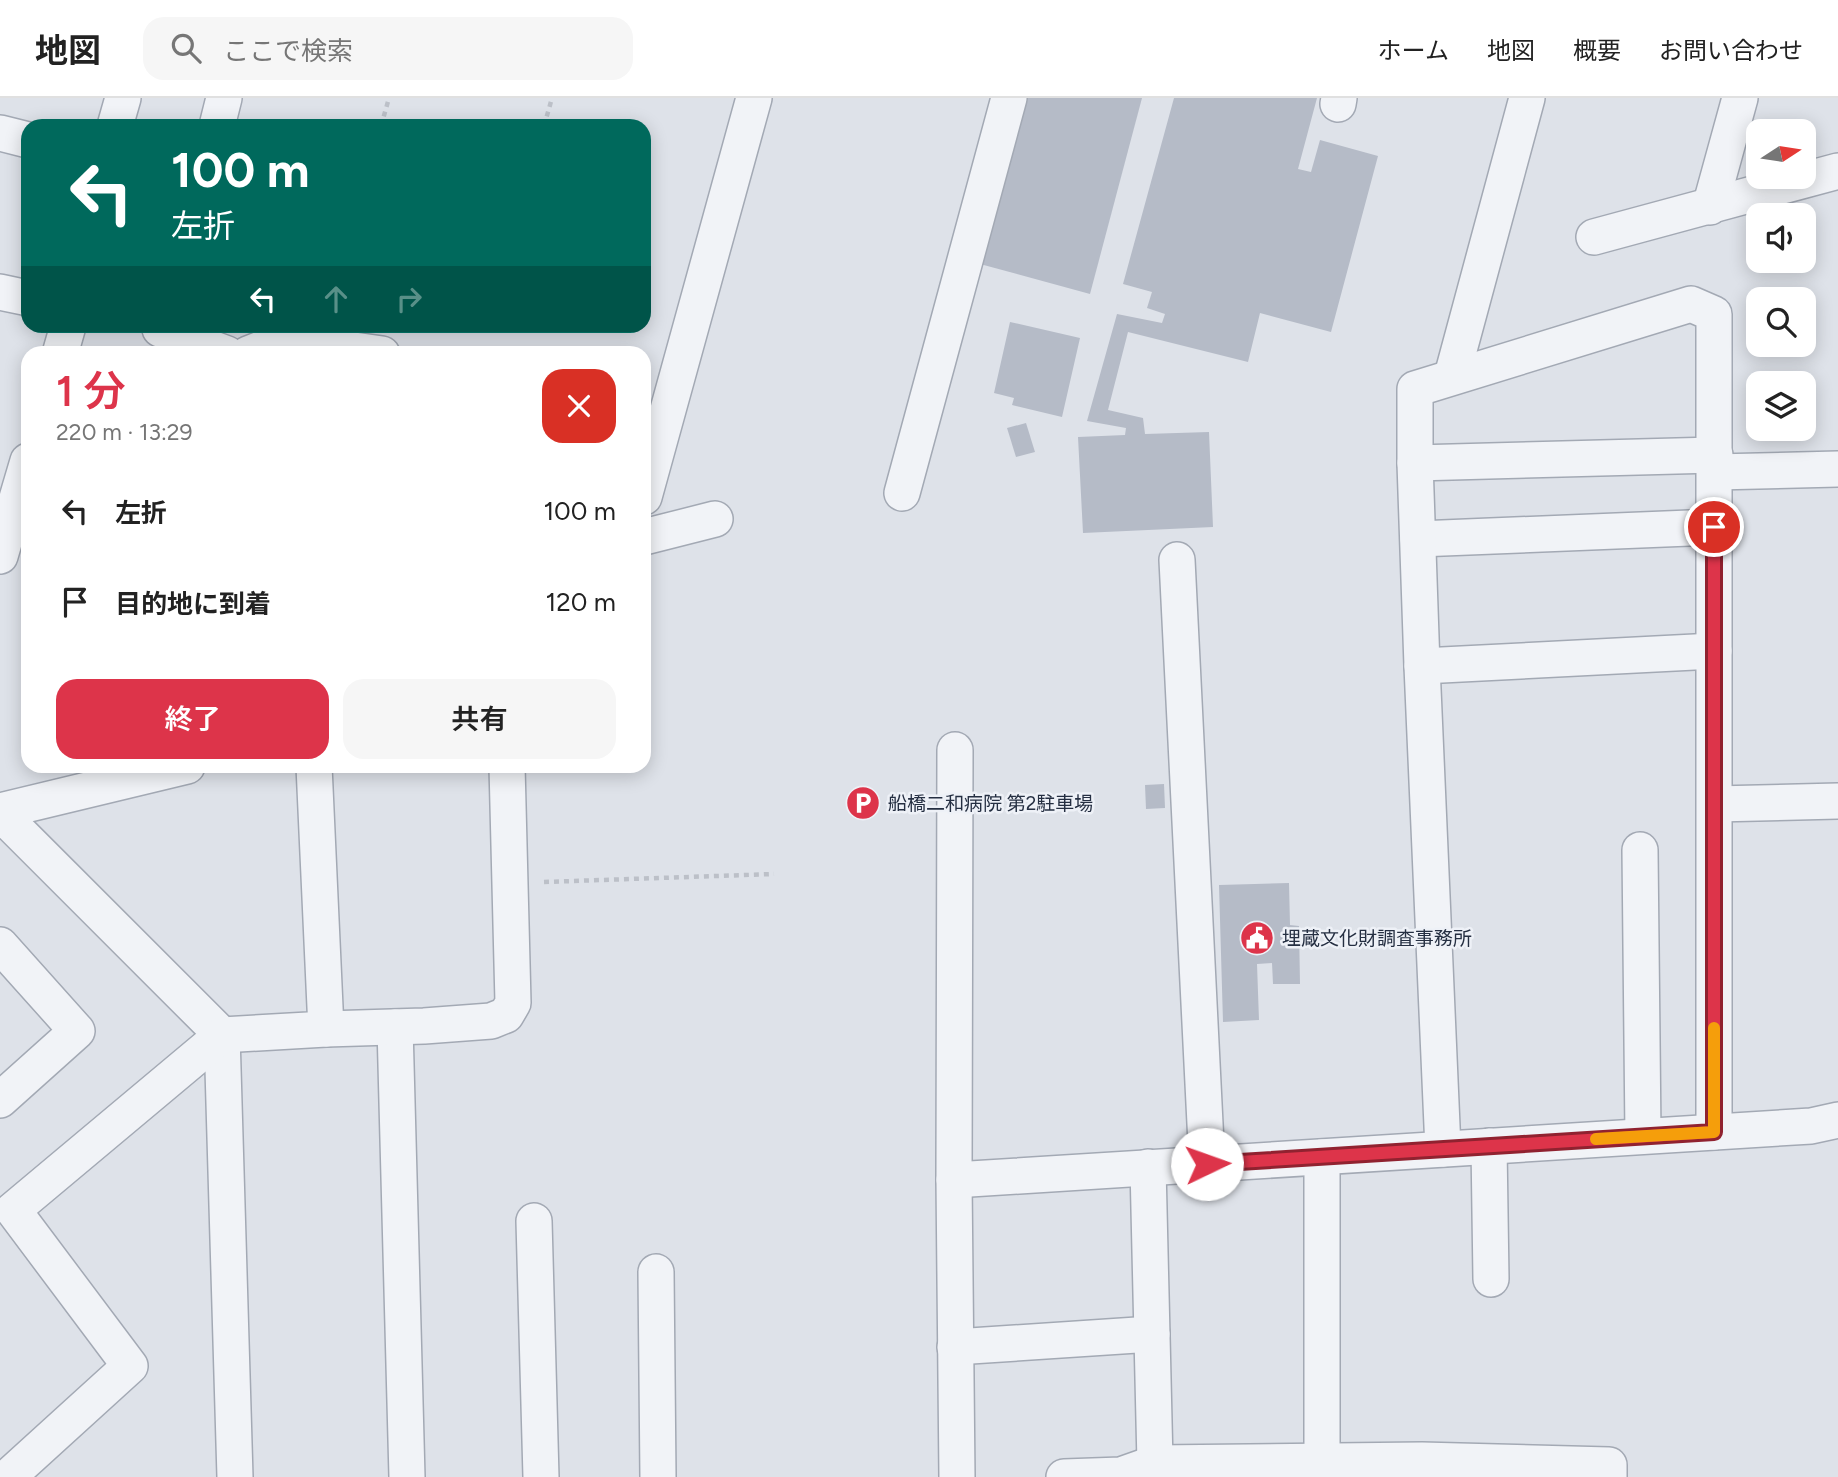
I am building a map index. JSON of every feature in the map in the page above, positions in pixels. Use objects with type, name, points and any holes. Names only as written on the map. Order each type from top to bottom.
[{"type":"street","points":[[117,119],[123,98]]},
{"type":"street","points":[[218,119],[224,98]]},
{"type":"street","points":[[651,472],[754,98]]},
{"type":"street","points":[[902,493],[1009,98]]},
{"type":"street","points":[[1452,376],[1527,98]]},
{"type":"street","points":[[1710,207],[1740,98]]},
{"type":"street","points":[[0,133],[21,138]]},
{"type":"street","points":[[1594,237],[1838,171]]},
{"type":"street","points":[[0,292],[21,296]]},
{"type":"street","points":[[1443,1149],[1422,666],[1415,389],[1691,304],[1714,314],[1714,1132]]},
{"type":"street","points":[[172,333],[206,346]]},
{"type":"street","points":[[269,346],[284,340],[326,346]]},
{"type":"street","points":[[1415,463],[1714,463],[1838,468]]},
{"type":"street","points":[[0,556],[21,485]]},
{"type":"street","points":[[651,535],[715,519]]},
{"type":"street","points":[[1418,539],[1714,527]]},
{"type":"street","points":[[1177,560],[1207,1164]]},
{"type":"street","points":[[1422,666],[1714,651]]},
{"type":"street","points":[[955,750],[954,1180],[957,1477]]},
{"type":"street","points":[[0,812],[159,773]]},
{"type":"street","points":[[314,773],[326,1030]]},
{"type":"street","points":[[8,1477],[130,1366],[13,1210],[222,1035],[491,1021],[506,1015],[513,1003],[507,773]]},
{"type":"street","points":[[1715,804],[1838,801]]},
{"type":"street","points":[[0,812],[222,1035],[235,1477]]},
{"type":"street","points":[[1640,850],[1643,1136]]},
{"type":"street","points":[[0,945],[77,1031],[0,1100]]},
{"type":"street","points":[[395,1027],[407,1477]]},
{"type":"street","points":[[954,1180],[1811,1126],[1838,1120]]},
{"type":"street","points":[[1489,1146],[1491,1279]]},
{"type":"street","points":[[1322,1157],[1322,1462]]},
{"type":"street","points":[[1148,1167],[1156,1463]]},
{"type":"street","points":[[534,1221],[541,1477]]},
{"type":"street","points":[[656,1272],[658,1477]]},
{"type":"street","points":[[955,1347],[1152,1334]]},
{"type":"street","points":[[1064,1477],[1121,1476],[1156,1463],[1322,1462],[1422,1469],[1609,1465],[1609,1477]]},
{"type":"path","points":[[383,119],[389,98]]},
{"type":"path","points":[[546,119],[552,98]]},
{"type":"path","points":[[509,883],[774,874]]},
{"type":"building","points":[[1025,98],[1142,98],[1090,294],[980,264]]},
{"type":"building","points":[[1174,98],[1317,98],[1298,169],[1311,172],[1320,140],[1378,156],[1331,332],[1260,313],[1248,362],[1128,332],[1108,410],[1143,418],[1145,434],[1209,432],[1213,527],[1083,533],[1078,437],[1125,435],[1126,428],[1087,421],[1117,314],[1162,323],[1165,314],[1147,308],[1152,292],[1123,284]]},
{"type":"building","points":[[1010,322],[1080,338],[1062,417],[1012,405],[1014,398],[994,393]]},
{"type":"building","points":[[1026,423],[1035,452],[1016,457],[1007,428]]},
{"type":"building","points":[[1164,784],[1165,808],[1146,809],[1145,785]]},
{"type":"building","points":[[1289,883],[1290,925],[1299,926],[1300,984],[1273,984],[1272,963],[1257,964],[1259,1020],[1223,1022],[1219,885]]},
{"type":"slow traffic","points":[[1596,1139],[1714,1132],[1714,1028]]},
{"type":"place","name":"船橋二和病院 第2駐車場","points":[[863,803]]},
{"type":"place","name":"埋蔵文化財調査事務所","points":[[1257,938]]},
{"type":"route","points":[[1207,1164],[1714,1132],[1714,527]]}]
